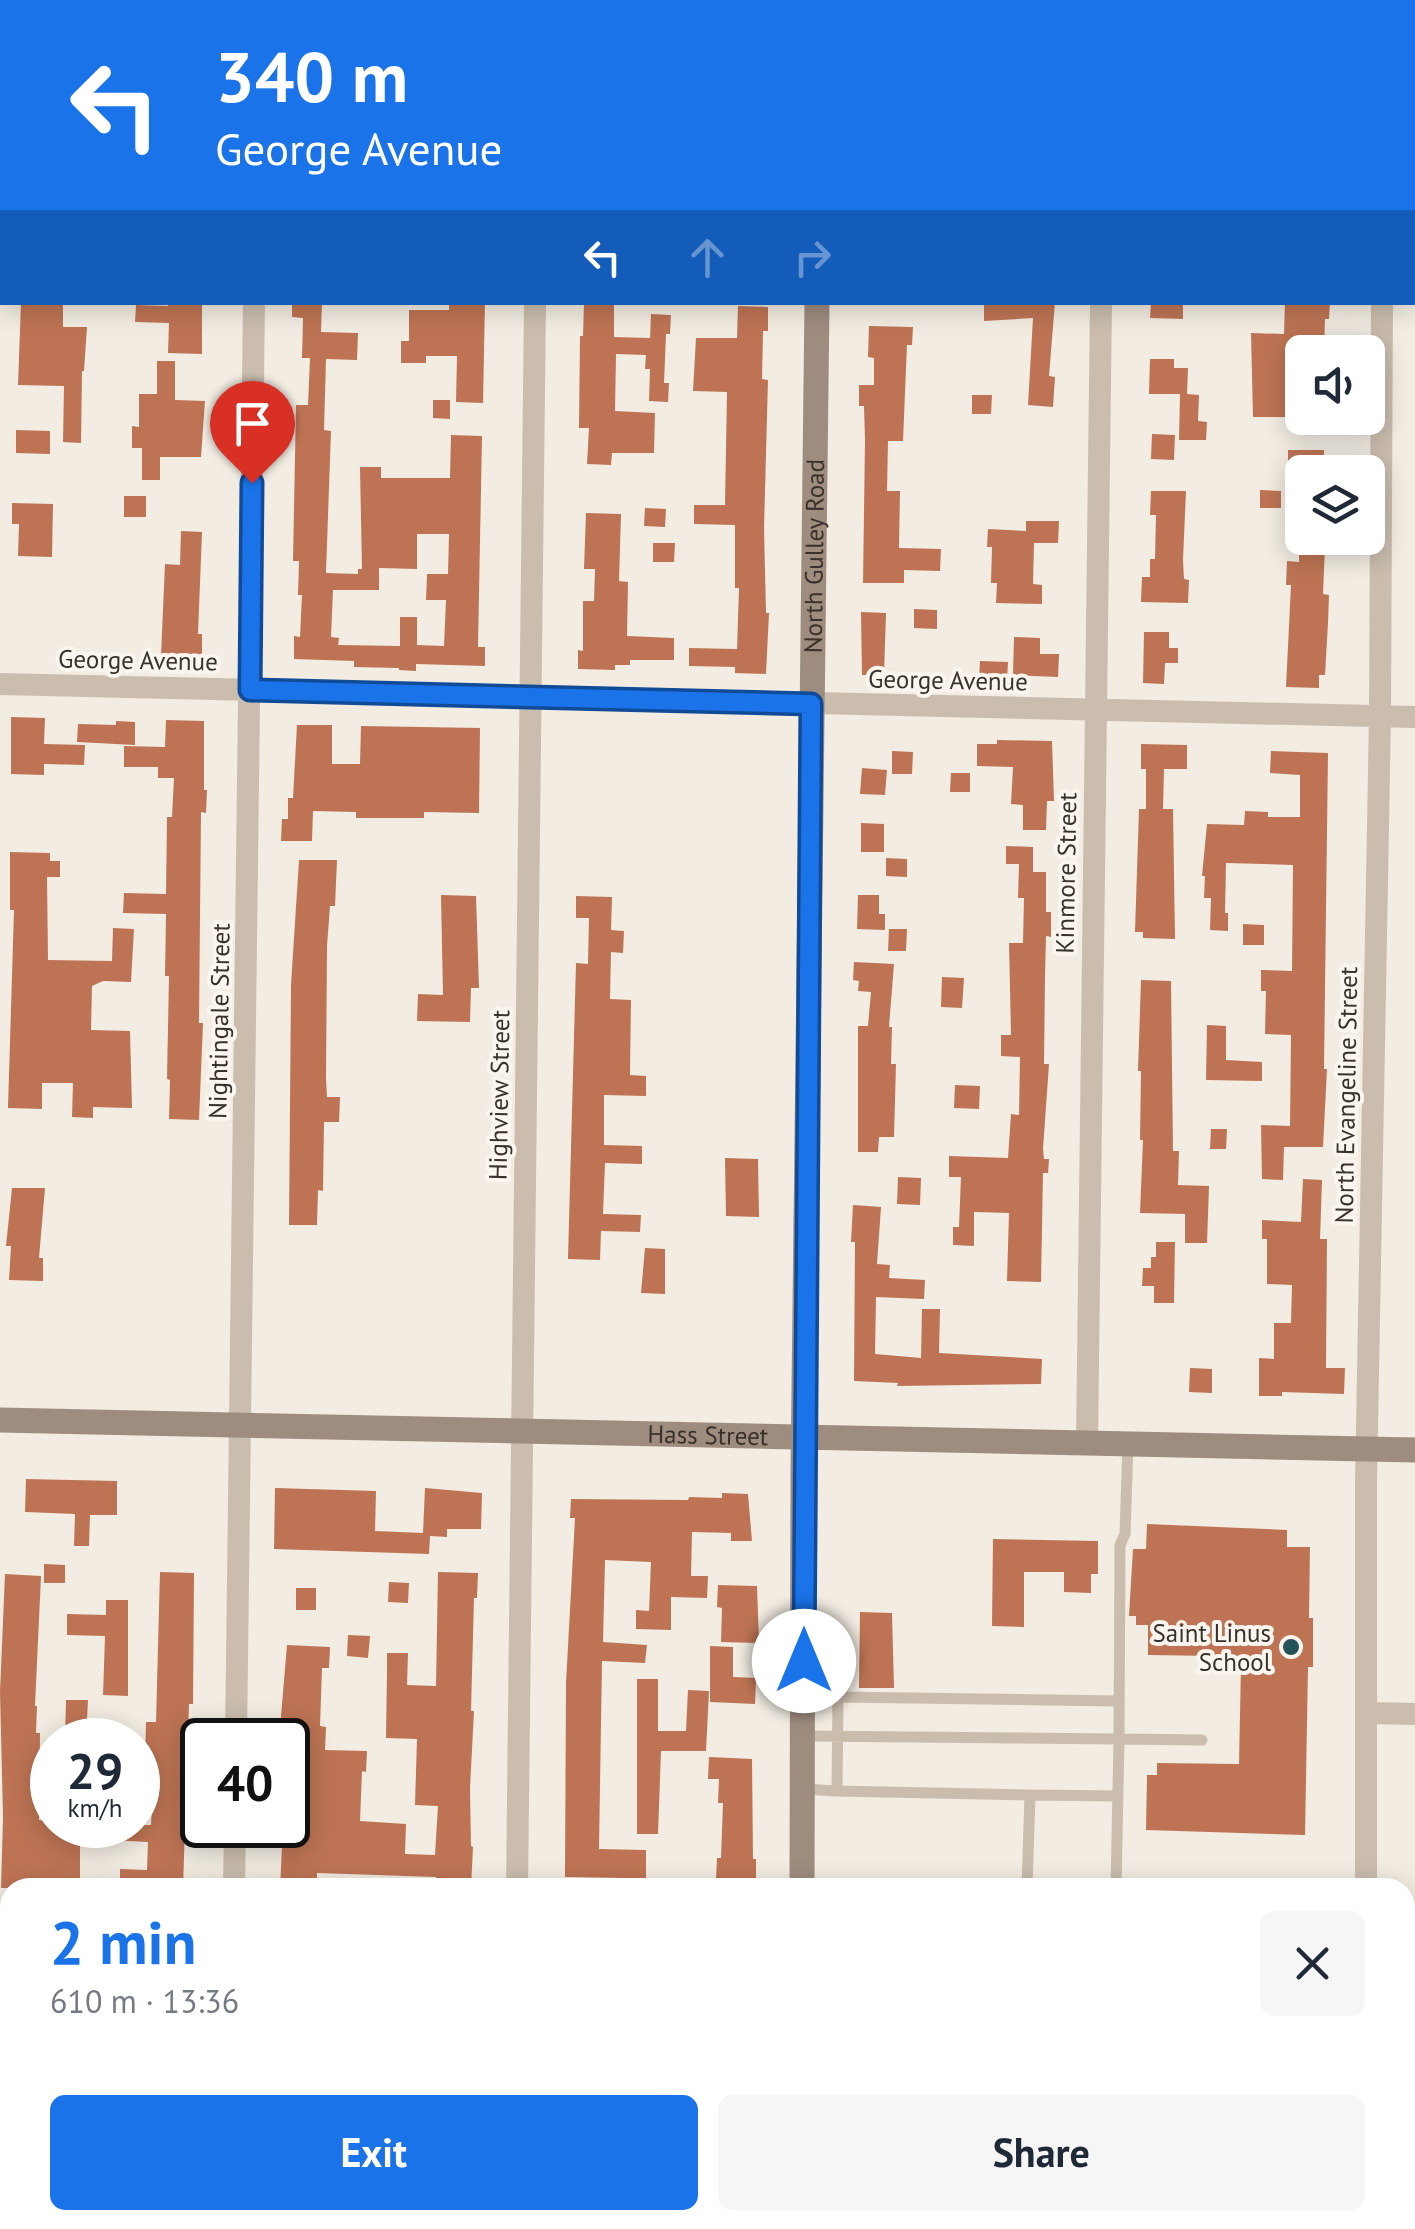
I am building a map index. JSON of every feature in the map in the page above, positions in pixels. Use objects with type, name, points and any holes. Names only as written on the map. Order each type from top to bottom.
[{"type":"street","name":"Nightingale Street","points":[[236,1718],[254,305]]},
{"type":"street","name":"Highview Street","points":[[518,1878],[535,305]]},
{"type":"street","name":"North Gulley Road","points":[[802,1878],[817,305]]},
{"type":"street","name":"Kinmore Street","points":[[1087,1444],[1101,305]]},
{"type":"street","name":"North Evangeline Street","points":[[1366,1878],[1367,1449],[1380,716],[1382,305]]},
{"type":"street","name":"George Avenue","points":[[0,684],[1415,718]]},
{"type":"street","name":"Hass Street","points":[[0,1420],[1415,1450]]},
{"type":"street","points":[[1368,1713],[1415,1714]]},
{"type":"street","points":[[234,1878],[235,1848]]},
{"type":"lane","points":[[1116,1878],[1120,1545],[1125,1534],[1128,1443]]},
{"type":"lane","points":[[837,1791],[838,1697],[1119,1700]]},
{"type":"lane","points":[[804,1736],[1202,1740]]},
{"type":"lane","points":[[803,1790],[1118,1796]]},
{"type":"lane","points":[[1027,1878],[1030,1794]]},
{"type":"building","points":[[21,305],[63,305],[63,327],[87,327],[81,443],[63,442],[64,386],[18,385]]},
{"type":"building","points":[[136,305],[202,305],[202,354],[168,353],[169,323],[135,322]]},
{"type":"building","points":[[292,305],[322,305],[321,332],[358,333],[357,360],[326,359],[324,430],[331,431],[326,573],[358,574],[358,569],[362,569],[360,467],[381,467],[381,478],[450,478],[451,435],[482,436],[478,647],[485,647],[485,666],[416,664],[416,671],[354,667],[354,661],[294,659],[294,636],[300,637],[302,595],[298,595],[299,561],[293,561],[296,405],[308,405],[310,358],[302,358],[303,318],[292,317]],"holes":[[[417,534],[449,534],[448,574],[427,574],[426,600],[446,600],[444,646],[417,645],[417,617],[400,617],[400,646],[338,645],[339,638],[331,637],[333,590],[379,590],[379,568],[417,569]]]},
{"type":"building","points":[[449,305],[485,305],[483,403],[456,402],[457,356],[426,356],[426,363],[401,363],[401,341],[409,341],[409,310],[449,310]]},
{"type":"building","points":[[584,305],[614,305],[614,337],[650,338],[651,314],[671,315],[670,334],[666,334],[664,383],[669,383],[668,402],[649,401],[650,369],[645,369],[646,355],[616,354],[615,411],[655,413],[654,453],[612,453],[611,465],[587,464],[589,428],[579,428]]},
{"type":"building","points":[[984,305],[1055,305],[1049,376],[1055,377],[1053,407],[1028,405],[1033,318],[984,321]]},
{"type":"building","points":[[1151,305],[1183,305],[1183,319],[1150,318]]},
{"type":"building","points":[[1285,305],[1330,305],[1325,335],[1285,335],[1285,417],[1253,417],[1251,333],[1284,334]]},
{"type":"building","points":[[738,306],[768,307],[762,379],[768,380],[766,674],[735,673],[735,667],[689,666],[689,648],[737,649],[735,525],[694,524],[694,505],[725,505],[727,392],[693,391],[696,338],[737,338]]},
{"type":"building","points":[[869,326],[913,327],[912,345],[907,345],[903,441],[888,441],[887,491],[900,491],[899,548],[941,549],[940,571],[904,570],[904,583],[863,583],[865,440],[859,385],[874,385],[874,358],[868,357]]},
{"type":"building","points":[[1150,359],[1174,359],[1174,368],[1188,368],[1187,394],[1199,395],[1198,421],[1207,422],[1206,440],[1179,440],[1180,394],[1149,394]]},
{"type":"building","points":[[157,361],[175,361],[175,400],[205,401],[201,457],[160,457],[160,480],[142,480],[142,448],[132,448],[132,426],[139,427],[139,394],[157,394]]},
{"type":"building","points":[[972,395],[992,395],[991,414],[972,414]]},
{"type":"building","points":[[433,400],[450,400],[450,419],[433,418]]},
{"type":"building","points":[[16,430],[50,431],[50,454],[16,453]]},
{"type":"building","points":[[1152,434],[1175,435],[1174,460],[1151,459]]},
{"type":"building","points":[[1288,450],[1324,450],[1324,455],[1288,455]]},
{"type":"building","points":[[1260,490],[1281,491],[1281,508],[1260,508]]},
{"type":"building","points":[[1151,491],[1186,491],[1183,560],[1184,579],[1189,580],[1188,603],[1141,602],[1142,577],[1150,577],[1150,559],[1155,559],[1156,515],[1150,515]]},
{"type":"building","points":[[124,496],[146,496],[146,517],[124,517]]},
{"type":"building","points":[[12,503],[53,504],[52,557],[18,556],[19,524],[12,524]]},
{"type":"building","points":[[645,508],[666,509],[665,527],[644,526]]},
{"type":"building","points":[[586,513],[621,514],[619,581],[628,582],[627,636],[674,638],[674,660],[630,660],[630,665],[615,665],[615,670],[578,669],[578,650],[583,651],[583,601],[594,601],[595,569],[584,569]]},
{"type":"building","points":[[1026,521],[1059,521],[1058,543],[1034,543],[1033,584],[1042,585],[1042,604],[996,603],[997,583],[991,583],[988,529],[1026,531]]},
{"type":"building","points":[[181,531],[202,532],[198,634],[202,634],[202,657],[161,656],[165,564],[180,565]]},
{"type":"building","points":[[653,543],[675,543],[674,562],[653,562]]},
{"type":"building","points":[[1299,555],[1325,555],[1323,594],[1329,595],[1328,623],[1325,675],[1319,675],[1319,688],[1286,687],[1291,585],[1286,585],[1287,561],[1299,562]]},
{"type":"building","points":[[914,609],[937,610],[937,629],[914,628]]},
{"type":"building","points":[[861,612],[886,613],[884,675],[862,675]]},
{"type":"building","points":[[1144,632],[1169,632],[1169,648],[1178,648],[1178,663],[1165,663],[1164,684],[1143,683]]},
{"type":"building","points":[[1014,637],[1040,638],[1040,654],[1059,654],[1058,677],[1013,675]]},
{"type":"building","points":[[980,661],[1008,662],[1007,680],[979,679]]},
{"type":"building","points":[[11,717],[45,718],[44,744],[85,745],[84,765],[44,764],[44,775],[11,774]]},
{"type":"building","points":[[166,720],[204,721],[207,790],[206,813],[201,812],[199,1023],[203,1023],[199,1120],[169,1119],[166,914],[123,913],[124,893],[166,894],[167,817],[172,817],[174,778],[158,778],[158,767],[124,767],[124,746],[165,747]]},
{"type":"building","points":[[116,721],[135,722],[135,745],[77,742],[78,724],[116,725]]},
{"type":"building","points":[[297,725],[332,725],[332,764],[360,764],[361,726],[480,728],[479,813],[424,812],[424,818],[356,818],[356,812],[313,811],[312,841],[281,841],[282,819],[288,819],[288,798],[293,798]]},
{"type":"building","points":[[997,740],[1052,741],[1054,801],[1047,801],[1046,830],[1023,830],[1023,805],[1011,804],[1013,767],[977,766],[977,744],[997,744]]},
{"type":"building","points":[[1141,744],[1187,745],[1187,769],[1164,769],[1163,809],[1173,809],[1175,939],[1143,938],[1143,932],[1135,932],[1139,809],[1146,809],[1146,769],[1141,769]]},
{"type":"building","points":[[892,751],[913,752],[912,774],[892,774]]},
{"type":"building","points":[[1271,751],[1328,753],[1327,1069],[1323,1147],[1284,1147],[1283,1180],[1262,1179],[1261,1125],[1290,1126],[1291,1035],[1265,1034],[1266,991],[1261,991],[1261,970],[1292,971],[1293,865],[1226,863],[1228,931],[1210,930],[1211,898],[1204,898],[1202,876],[1207,824],[1244,825],[1245,811],[1268,812],[1268,817],[1300,817],[1300,775],[1270,773]]},
{"type":"building","points":[[862,768],[887,770],[885,795],[860,794]]},
{"type":"building","points":[[951,773],[970,773],[970,792],[950,792]]},
{"type":"building","points":[[861,823],[884,824],[884,852],[861,852]]},
{"type":"building","points":[[1006,846],[1033,847],[1033,872],[1046,872],[1046,912],[1051,912],[1051,937],[1046,936],[1044,1064],[1049,1064],[1043,1149],[1044,1159],[1049,1159],[1048,1173],[1043,1173],[1041,1282],[1007,1281],[1009,1213],[974,1212],[974,1246],[953,1245],[953,1227],[959,1227],[961,1177],[949,1177],[949,1156],[1008,1158],[1011,1114],[1019,1115],[1020,1057],[1001,1056],[1001,1035],[1011,1035],[1009,943],[1023,943],[1024,898],[1018,898],[1019,864],[1006,864]]},
{"type":"building","points":[[10,852],[50,853],[50,861],[60,861],[60,877],[47,877],[48,960],[112,961],[113,928],[134,929],[131,982],[103,981],[92,986],[91,1030],[130,1031],[132,1108],[93,1107],[93,1118],[72,1117],[73,1083],[42,1083],[42,1109],[8,1108],[14,910],[10,910]]},
{"type":"building","points":[[886,858],[907,859],[907,877],[886,876]]},
{"type":"building","points":[[299,860],[337,860],[335,906],[330,906],[327,946],[326,1078],[327,1097],[340,1097],[339,1122],[324,1122],[323,1191],[318,1190],[317,1225],[289,1225],[291,985]]},
{"type":"building","points":[[441,895],[476,896],[479,988],[471,988],[470,1022],[417,1021],[418,994],[443,995]]},
{"type":"building","points":[[858,895],[879,895],[879,914],[885,914],[885,930],[857,929]]},
{"type":"building","points":[[576,896],[612,897],[611,930],[624,931],[623,953],[611,952],[610,999],[631,1000],[630,1075],[646,1076],[646,1096],[604,1095],[604,1145],[642,1146],[642,1164],[605,1163],[603,1214],[641,1215],[640,1232],[601,1231],[600,1260],[568,1259],[576,963],[588,964],[589,918],[576,918]]},
{"type":"building","points":[[1243,924],[1264,925],[1264,945],[1243,945]]},
{"type":"building","points":[[889,929],[907,929],[906,951],[888,951]]},
{"type":"building","points":[[854,962],[894,964],[889,1027],[891,1064],[896,1064],[894,1137],[879,1137],[878,1152],[858,1152],[858,1026],[868,1026],[871,992],[858,991],[859,981],[853,980]]},
{"type":"building","points":[[942,977],[964,978],[962,1008],[941,1007]]},
{"type":"building","points":[[1141,980],[1171,981],[1173,1151],[1179,1151],[1178,1185],[1209,1186],[1207,1243],[1185,1243],[1185,1214],[1140,1213]]},
{"type":"building","points":[[1207,1025],[1226,1026],[1226,1060],[1262,1062],[1262,1081],[1206,1080]]},
{"type":"building","points":[[955,1085],[980,1086],[979,1109],[954,1108]]},
{"type":"building","points":[[1211,1129],[1227,1129],[1226,1149],[1210,1149]]},
{"type":"building","points":[[725,1158],[758,1159],[759,1217],[726,1216]]},
{"type":"building","points":[[898,1177],[921,1178],[920,1205],[897,1204]]},
{"type":"building","points":[[1303,1179],[1322,1180],[1320,1239],[1327,1239],[1326,1368],[1345,1368],[1344,1394],[1282,1392],[1282,1396],[1259,1396],[1259,1358],[1274,1359],[1274,1323],[1291,1323],[1292,1285],[1267,1284],[1267,1239],[1262,1239],[1262,1220],[1301,1222]]},
{"type":"building","points":[[12,1188],[45,1188],[39,1258],[43,1258],[43,1281],[9,1280],[11,1246],[6,1246]]},
{"type":"building","points":[[853,1205],[881,1207],[877,1264],[890,1265],[889,1278],[925,1280],[924,1299],[876,1297],[875,1354],[921,1358],[922,1309],[940,1309],[939,1353],[1042,1359],[1041,1384],[897,1386],[898,1383],[854,1381]]},
{"type":"building","points":[[1156,1242],[1175,1242],[1174,1303],[1154,1303],[1154,1286],[1142,1286],[1143,1268],[1151,1268],[1151,1257],[1156,1257]]},
{"type":"building","points":[[645,1248],[665,1249],[665,1294],[641,1293]]},
{"type":"building","points":[[1190,1368],[1212,1369],[1212,1393],[1189,1392]]},
{"type":"building","points":[[26,1479],[117,1481],[117,1515],[90,1515],[89,1546],[74,1546],[75,1514],[25,1512]]},
{"type":"building","points":[[275,1488],[376,1491],[375,1531],[423,1533],[425,1488],[482,1493],[481,1529],[447,1529],[447,1537],[430,1536],[429,1554],[274,1549]]},
{"type":"building","points":[[722,1493],[748,1494],[752,1541],[731,1541],[731,1533],[692,1532],[691,1576],[708,1576],[707,1598],[671,1597],[671,1630],[636,1629],[636,1610],[649,1611],[651,1562],[605,1560],[603,1642],[647,1645],[645,1663],[602,1661],[599,1849],[646,1850],[646,1878],[565,1877],[566,1683],[575,1518],[570,1518],[571,1499],[722,1498]]},
{"type":"building","points":[[1147,1524],[1287,1530],[1287,1547],[1310,1547],[1313,1667],[1308,1667],[1305,1835],[1146,1830],[1147,1775],[1157,1775],[1157,1763],[1239,1764],[1241,1665],[1214,1656],[1148,1655],[1148,1625],[1136,1625],[1136,1616],[1129,1616],[1133,1549],[1146,1549]]},
{"type":"building","points":[[993,1539],[1098,1541],[1098,1574],[1091,1574],[1091,1593],[1064,1592],[1064,1572],[1024,1572],[1024,1627],[992,1626]]},
{"type":"building","points":[[44,1564],[65,1565],[65,1583],[44,1583]]},
{"type":"building","points":[[160,1572],[194,1573],[193,1704],[189,1704],[189,1718],[180,1718],[183,1878],[120,1878],[120,1869],[147,1870],[148,1848],[160,1848],[160,1718],[156,1718]]},
{"type":"building","points":[[438,1572],[478,1573],[471,1711],[471,1878],[317,1873],[317,1878],[280,1878],[282,1848],[310,1848],[310,1718],[281,1718],[287,1645],[330,1647],[329,1668],[322,1668],[320,1726],[326,1727],[325,1750],[367,1751],[360,1821],[406,1824],[405,1854],[435,1855],[438,1806],[415,1805],[417,1739],[386,1738],[387,1653],[408,1653],[407,1685],[436,1686]]},
{"type":"building","points":[[5,1574],[41,1576],[37,1718],[30,1718],[30,1848],[80,1848],[80,1878],[1,1878],[0,1692]]},
{"type":"building","points":[[389,1582],[409,1583],[408,1603],[388,1602]]},
{"type":"building","points":[[718,1585],[757,1586],[759,1643],[721,1642]]},
{"type":"building","points":[[296,1588],[316,1588],[316,1610],[296,1610]]},
{"type":"building","points":[[106,1600],[128,1600],[128,1696],[103,1695],[105,1636],[67,1635],[67,1614],[106,1615]]},
{"type":"building","points":[[860,1612],[892,1613],[894,1688],[859,1688]]},
{"type":"building","points":[[348,1635],[370,1636],[368,1658],[347,1656]]},
{"type":"building","points":[[710,1646],[733,1647],[733,1677],[756,1678],[755,1704],[710,1702]]},
{"type":"building","points":[[637,1679],[658,1679],[658,1731],[686,1731],[688,1690],[709,1691],[706,1751],[661,1751],[658,1834],[637,1834]]},
{"type":"building","points":[[66,1700],[88,1700],[87,1718],[66,1718]]},
{"type":"building","points":[[709,1757],[752,1759],[756,1878],[716,1878],[717,1858],[721,1858],[723,1803],[718,1803],[719,1779],[708,1779]]},
{"type":"place","name":"Saint Linus School","points":[[1291,1647]]},
{"type":"route","points":[[252,483],[250,690],[811,704],[804,1661]]}]
